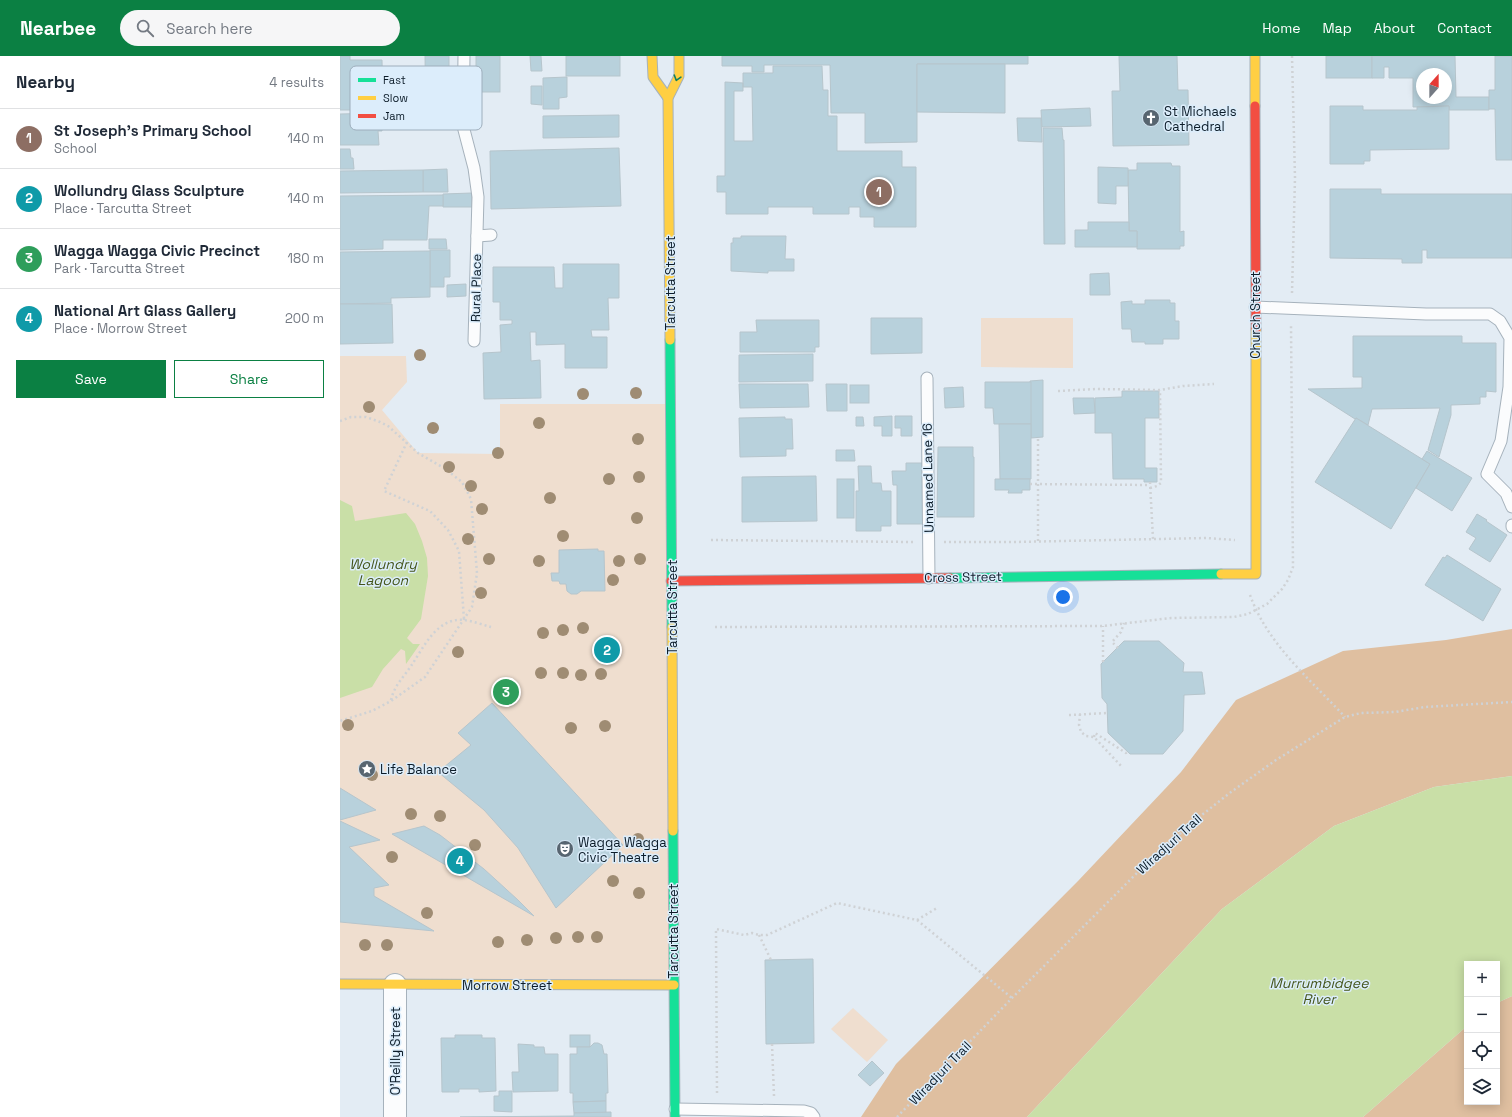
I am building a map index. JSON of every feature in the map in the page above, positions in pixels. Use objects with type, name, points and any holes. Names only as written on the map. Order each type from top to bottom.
[{"type":"street","points":[[652,56],[653,77],[668,98]]},
{"type":"street","name":"Tarcutta Street","points":[[675,1113],[668,98],[679,76],[679,56]]},
{"type":"street","name":"Church Street","points":[[1254,56],[1256,574]]},
{"type":"street","name":"Cross Street","points":[[671,581],[1256,574]]},
{"type":"street","name":"Morrow Street","points":[[340,984],[674,985]]},
{"type":"street","name":"O'Reilly Street","points":[[395,984],[395,1117]]},
{"type":"lane","name":"Rural Place","points":[[464,56],[464,66]]},
{"type":"lane","name":"Rural Place","points":[[464,130],[474,168],[478,197],[474,341]]},
{"type":"lane","name":"Rural Place","points":[[477,236],[491,235]]},
{"type":"lane","points":[[1255,307],[1426,314],[1490,314],[1500,321],[1510,338],[1509,387],[1501,441],[1487,474],[1506,493],[1512,507]]},
{"type":"lane","name":"Unnamed Lane 16","points":[[927,378],[929,578]]},
{"type":"lane","points":[[675,1113],[717,1110],[804,1110],[811,1113],[814,1117]]},
{"type":"path","points":[[1292,56],[1294,178],[1293,275]]},
{"type":"path","points":[[1058,391],[1096,389],[1160,390],[1214,384]]},
{"type":"path","points":[[1030,484],[1158,486],[1160,483],[1160,390]]},
{"type":"path","points":[[340,421],[351,417],[366,417],[388,426],[418,453],[444,468],[462,482],[471,499],[477,573],[472,607],[425,677],[391,701],[372,711],[340,721]]},
{"type":"path","points":[[1038,438],[1038,542]]},
{"type":"path","points":[[407,442],[384,490],[430,511],[448,530],[459,551],[464,620]]},
{"type":"path","points":[[1150,485],[1153,539]]},
{"type":"path","points":[[712,540],[1038,542],[1206,538],[1256,540]]},
{"type":"path","points":[[1242,574],[1254,605],[1268,632],[1288,659],[1344,717]]},
{"type":"path","points":[[391,701],[392,691],[411,667],[429,638],[441,625],[464,620],[491,627]]},
{"type":"path","points":[[1118,648],[1112,642],[1121,632],[1124,623]]},
{"type":"path","points":[[1103,626],[1103,662]]},
{"type":"path","name":"Wiradjuri Trail","points":[[897,1117],[1012,998],[1146,864],[1192,822],[1231,792],[1308,739],[1344,717],[1361,713],[1395,712],[1425,708],[1512,702]]},
{"type":"path","points":[[1068,715],[1108,713]]},
{"type":"path","points":[[1080,714],[1079,725],[1081,732],[1094,737],[1122,767]]},
{"type":"path","points":[[1094,737],[1095,733],[1120,750],[1126,753],[1128,752]]},
{"type":"path","points":[[717,1110],[716,929],[744,935],[752,933],[767,935],[837,903],[917,920],[1012,998]]},
{"type":"path","points":[[917,920],[937,908]]},
{"type":"path","points":[[759,935],[771,960]]},
{"type":"path","points":[[772,1044],[774,1110]]},
{"type":"shaded area","points":[[981,318],[1073,318],[1073,368],[981,367]]},
{"type":"shaded area","points":[[340,356],[406,356],[407,382],[382,410],[418,453],[500,454],[500,404],[671,404],[674,985],[340,984]]},
{"type":"shaded area","points":[[1512,629],[1512,776],[1434,787],[1334,826],[1222,909],[1027,1117],[861,1117],[896,1064],[1078,881],[1181,772],[1236,700],[1343,651],[1446,640]]},
{"type":"shaded area","points":[[1512,996],[1512,1117],[1363,1117],[1464,1029],[1464,1105],[1500,1105],[1500,1002]]},
{"type":"shaded area","points":[[853,1008],[888,1040],[867,1062],[831,1029]]},
{"type":"water","name":"Wollundry Lagoon","points":[[340,500],[352,506],[355,521],[406,513],[415,524],[422,541],[427,558],[428,576],[421,619],[407,638],[413,644],[420,644],[406,664],[405,651],[401,649],[383,669],[372,687],[340,698]]},
{"type":"water","name":"Murrumbidgee River","points":[[1512,776],[1512,996],[1500,1002],[1500,961],[1464,961],[1464,1029],[1363,1117],[1027,1117],[1222,909],[1334,826],[1434,787]]},
{"type":"building","points":[[340,56],[350,56],[350,60],[382,60],[382,66],[350,66],[350,110],[340,110]]},
{"type":"building","points":[[425,56],[449,56],[449,66],[425,66]]},
{"type":"building","points":[[476,56],[500,56],[500,92],[482,92],[482,66],[476,66]]},
{"type":"building","points":[[530,56],[541,56],[542,71],[531,71]]},
{"type":"building","points":[[566,56],[620,56],[620,76],[566,76]]},
{"type":"building","points":[[722,56],[1028,56],[1028,64],[917,64],[917,142],[865,143],[865,113],[831,113],[830,65],[764,65],[764,72],[752,72],[752,66],[722,66]]},
{"type":"building","name":"St Michaels Cathedral","points":[[1119,56],[1177,56],[1178,90],[1188,90],[1189,145],[1113,146],[1112,91],[1120,91]]},
{"type":"building","points":[[1326,56],[1372,56],[1372,78],[1326,78]]},
{"type":"building","points":[[1372,56],[1455,56],[1456,97],[1489,97],[1489,110],[1449,110],[1449,106],[1413,107],[1413,78],[1389,78],[1389,67],[1384,67],[1384,78],[1372,78]]},
{"type":"building","points":[[1495,56],[1512,56],[1512,160],[1496,160],[1495,109],[1489,109],[1489,90],[1495,90]]},
{"type":"building","points":[[917,64],[1005,64],[1005,113],[917,112]]},
{"type":"building","points":[[773,66],[822,66],[823,90],[828,90],[828,116],[837,116],[837,151],[902,151],[902,167],[916,167],[916,227],[874,227],[874,217],[860,217],[860,207],[849,207],[849,214],[813,214],[813,207],[768,207],[768,214],[726,214],[726,192],[717,192],[717,176],[725,176],[725,82],[743,83],[743,73],[773,73]],"holes":[[[743,87],[752,87],[753,141],[734,141],[734,91],[743,91]]]},
{"type":"building","points":[[567,77],[567,97],[559,98],[559,109],[543,109],[543,78]]},
{"type":"building","points":[[531,86],[542,86],[542,105],[531,104]]},
{"type":"building","points":[[1330,106],[1363,106],[1363,110],[1417,110],[1417,107],[1449,106],[1449,149],[1370,150],[1370,161],[1364,161],[1364,164],[1330,164]]},
{"type":"building","points":[[1090,108],[1091,126],[1042,127],[1041,110]]},
{"type":"building","points":[[340,114],[350,114],[350,130],[382,130],[378,131],[379,145],[340,145]]},
{"type":"building","points":[[619,115],[619,137],[543,138],[543,116]]},
{"type":"building","points":[[1017,118],[1041,118],[1042,142],[1018,141]]},
{"type":"building","points":[[1043,128],[1062,128],[1064,140],[1065,244],[1044,244]]},
{"type":"building","points":[[619,148],[621,206],[491,209],[490,151]]},
{"type":"building","points":[[340,149],[350,149],[354,169],[340,169]]},
{"type":"building","points":[[1137,163],[1171,163],[1172,166],[1180,166],[1180,232],[1184,231],[1184,246],[1180,246],[1180,249],[1137,249],[1137,231],[1129,231],[1128,170],[1137,170]]},
{"type":"building","points":[[1098,167],[1128,168],[1128,186],[1116,186],[1116,204],[1098,203]]},
{"type":"building","points":[[447,169],[448,192],[423,192],[423,170]]},
{"type":"building","points":[[423,170],[423,192],[340,193],[340,171]]},
{"type":"building","points":[[1330,189],[1381,189],[1381,194],[1512,194],[1512,258],[1427,258],[1427,250],[1422,250],[1422,263],[1402,263],[1402,259],[1330,258]]},
{"type":"building","points":[[472,193],[472,207],[443,207],[443,194]]},
{"type":"building","points":[[443,195],[443,206],[429,206],[427,240],[383,240],[383,249],[340,250],[340,196]]},
{"type":"building","points":[[1088,222],[1129,222],[1129,231],[1137,231],[1137,247],[1075,247],[1075,230],[1088,230]]},
{"type":"building","points":[[741,236],[786,236],[785,259],[794,259],[794,271],[768,271],[768,273],[731,271],[731,243],[733,243],[733,238],[741,238]]},
{"type":"building","points":[[429,239],[446,239],[447,249],[429,249]]},
{"type":"building","points":[[430,250],[450,250],[450,277],[444,277],[444,287],[430,287]]},
{"type":"building","points":[[430,251],[430,297],[391,298],[391,303],[340,304],[340,252]]},
{"type":"building","points":[[563,264],[619,264],[619,298],[608,298],[609,330],[591,330],[592,337],[607,337],[607,368],[565,368],[565,344],[536,345],[536,332],[530,332],[531,361],[540,360],[541,398],[484,399],[483,353],[501,352],[500,325],[512,324],[512,320],[500,320],[500,302],[493,302],[493,267],[554,267],[555,288],[563,288]]},
{"type":"building","points":[[1109,273],[1110,295],[1090,295],[1090,274]]},
{"type":"building","points":[[466,284],[466,296],[447,297],[447,285]]},
{"type":"building","points":[[1145,300],[1170,300],[1170,303],[1175,303],[1175,321],[1179,321],[1179,339],[1163,339],[1163,344],[1132,342],[1131,329],[1122,329],[1121,302],[1132,301],[1132,304],[1145,304]]},
{"type":"building","points":[[340,304],[392,304],[393,343],[340,344]]},
{"type":"building","points":[[871,318],[922,318],[922,353],[871,354]]},
{"type":"building","points":[[756,320],[819,320],[819,347],[815,347],[815,352],[740,352],[740,332],[757,332]]},
{"type":"building","points":[[1353,336],[1462,336],[1462,343],[1496,343],[1496,392],[1486,391],[1486,397],[1480,397],[1480,404],[1451,405],[1451,415],[1439,457],[1428,450],[1440,408],[1372,409],[1368,425],[1356,418],[1355,419],[1308,389],[1362,388],[1362,377],[1353,377]]},
{"type":"building","points":[[813,354],[813,381],[739,382],[739,355]]},
{"type":"building","points":[[1043,380],[1043,437],[1031,438],[1030,381]]},
{"type":"building","points":[[985,382],[1031,382],[1031,424],[994,424],[993,408],[985,408]]},
{"type":"building","points":[[739,384],[808,384],[809,407],[740,408]]},
{"type":"building","points":[[826,384],[847,384],[847,411],[827,411]]},
{"type":"building","points":[[850,385],[869,385],[869,403],[850,403]]},
{"type":"building","points":[[963,387],[964,407],[945,408],[944,388]]},
{"type":"building","points":[[1122,391],[1159,391],[1159,418],[1145,418],[1145,468],[1157,468],[1157,482],[1144,482],[1144,479],[1113,479],[1112,433],[1095,433],[1095,398],[1122,397]]},
{"type":"building","points":[[1073,398],[1094,398],[1095,413],[1074,414]]},
{"type":"building","points":[[892,416],[892,436],[882,436],[882,426],[874,426],[874,417]]},
{"type":"building","points":[[895,416],[912,416],[912,436],[901,436],[901,428],[895,428]]},
{"type":"building","points":[[785,417],[785,419],[792,419],[793,449],[786,449],[786,456],[740,457],[739,418]]},
{"type":"building","points":[[856,417],[863,417],[864,426],[856,426]]},
{"type":"building","points":[[1356,418],[1430,464],[1391,529],[1315,482]]},
{"type":"building","points":[[999,424],[1031,424],[1031,479],[1000,479]]},
{"type":"building","points":[[938,447],[973,447],[974,517],[937,517]]},
{"type":"building","points":[[836,450],[854,450],[855,461],[836,461]]},
{"type":"building","points":[[1427,451],[1472,478],[1452,511],[1416,488],[1430,464],[1422,459]]},
{"type":"building","points":[[906,463],[923,463],[924,524],[897,524],[897,485],[893,485],[892,471],[906,471]]},
{"type":"building","points":[[858,466],[871,466],[872,483],[881,483],[882,491],[891,491],[891,526],[881,526],[881,531],[856,531],[856,491],[859,491]]},
{"type":"building","points":[[816,476],[817,521],[742,522],[742,477]]},
{"type":"building","points":[[837,479],[854,479],[854,518],[837,518]]},
{"type":"building","points":[[995,479],[1030,479],[1030,490],[1022,490],[1022,493],[1008,493],[1009,490],[995,490]]},
{"type":"building","points":[[1477,514],[1507,535],[1490,562],[1469,549],[1476,538],[1466,532]]},
{"type":"building","points":[[598,549],[598,551],[604,551],[605,591],[581,591],[577,594],[571,594],[567,591],[566,584],[560,584],[559,581],[552,581],[551,573],[559,573],[559,550]]},
{"type":"building","points":[[1447,555],[1501,589],[1483,621],[1425,585],[1443,557],[1445,558]]},
{"type":"building","points":[[1124,641],[1159,641],[1184,663],[1183,672],[1202,672],[1205,694],[1184,695],[1183,731],[1163,754],[1130,754],[1108,733],[1107,704],[1102,698],[1101,664]]},
{"type":"building","points":[[492,703],[623,845],[556,908],[518,848],[484,810],[438,772],[471,745],[458,733]]},
{"type":"building","points":[[340,788],[376,810],[340,820]]},
{"type":"building","points":[[340,821],[380,840],[349,847],[389,885],[374,888],[374,896],[434,931],[340,922]]},
{"type":"building","points":[[424,826],[440,835],[484,869],[534,916],[392,834]]},
{"type":"building","points":[[813,959],[814,1043],[766,1044],[765,960]]},
{"type":"building","points":[[455,1035],[482,1035],[482,1038],[495,1038],[496,1091],[479,1092],[479,1089],[459,1089],[459,1092],[442,1092],[441,1038],[455,1038]]},
{"type":"building","points":[[570,1035],[590,1035],[590,1047],[570,1047]]},
{"type":"building","points":[[594,1043],[602,1045],[604,1054],[607,1054],[608,1093],[606,1093],[606,1101],[573,1102],[573,1093],[570,1093],[570,1054],[577,1054],[577,1047],[590,1047]]},
{"type":"building","points":[[518,1044],[544,1047],[545,1054],[558,1054],[558,1091],[513,1092],[512,1072],[519,1072]]},
{"type":"building","points":[[872,1061],[884,1073],[870,1086],[858,1075]]},
{"type":"building","points":[[499,1091],[512,1091],[512,1112],[494,1111],[494,1096],[499,1096]]},
{"type":"building","points":[[606,1101],[606,1113],[574,1113],[573,1102]]},
{"type":"building","points":[[611,1112],[611,1117],[460,1117],[574,1116],[574,1113]]},
{"type":"traffic: fast","points":[[670,340],[672,627]]},
{"type":"traffic: fast","points":[[950,578],[1221,574]]},
{"type":"traffic: fast","points":[[673,831],[675,1117]]},
{"type":"traffic: slow","points":[[652,56],[653,77],[668,98]]},
{"type":"traffic: slow","points":[[670,340],[668,98],[679,76],[679,56]]},
{"type":"traffic: slow","points":[[1255,56],[1255,106]]},
{"type":"traffic: slow","points":[[1221,574],[1256,574],[1256,329]]},
{"type":"traffic: slow","points":[[672,627],[673,831]]},
{"type":"traffic: slow","points":[[340,984],[674,985]]},
{"type":"traffic: jam","points":[[1255,106],[1256,329]]},
{"type":"traffic: jam","points":[[671,581],[950,578]]},
{"type":"place","name":"St Michaels Cathedral","points":[[1151,118]]},
{"type":"place","name":"St Joseph's Primary School","points":[[879,192]]},
{"type":"place","name":"Wollundry Glass Sculpture","points":[[607,650]]},
{"type":"place","name":"Wagga Wagga Civic Precinct","points":[[506,692]]},
{"type":"place","name":"Life Balance","points":[[367,769]]},
{"type":"place","name":"Wagga Wagga Civic Theatre","points":[[565,849]]},
{"type":"place","name":"National Art Glass Gallery","points":[[460,861]]}]
